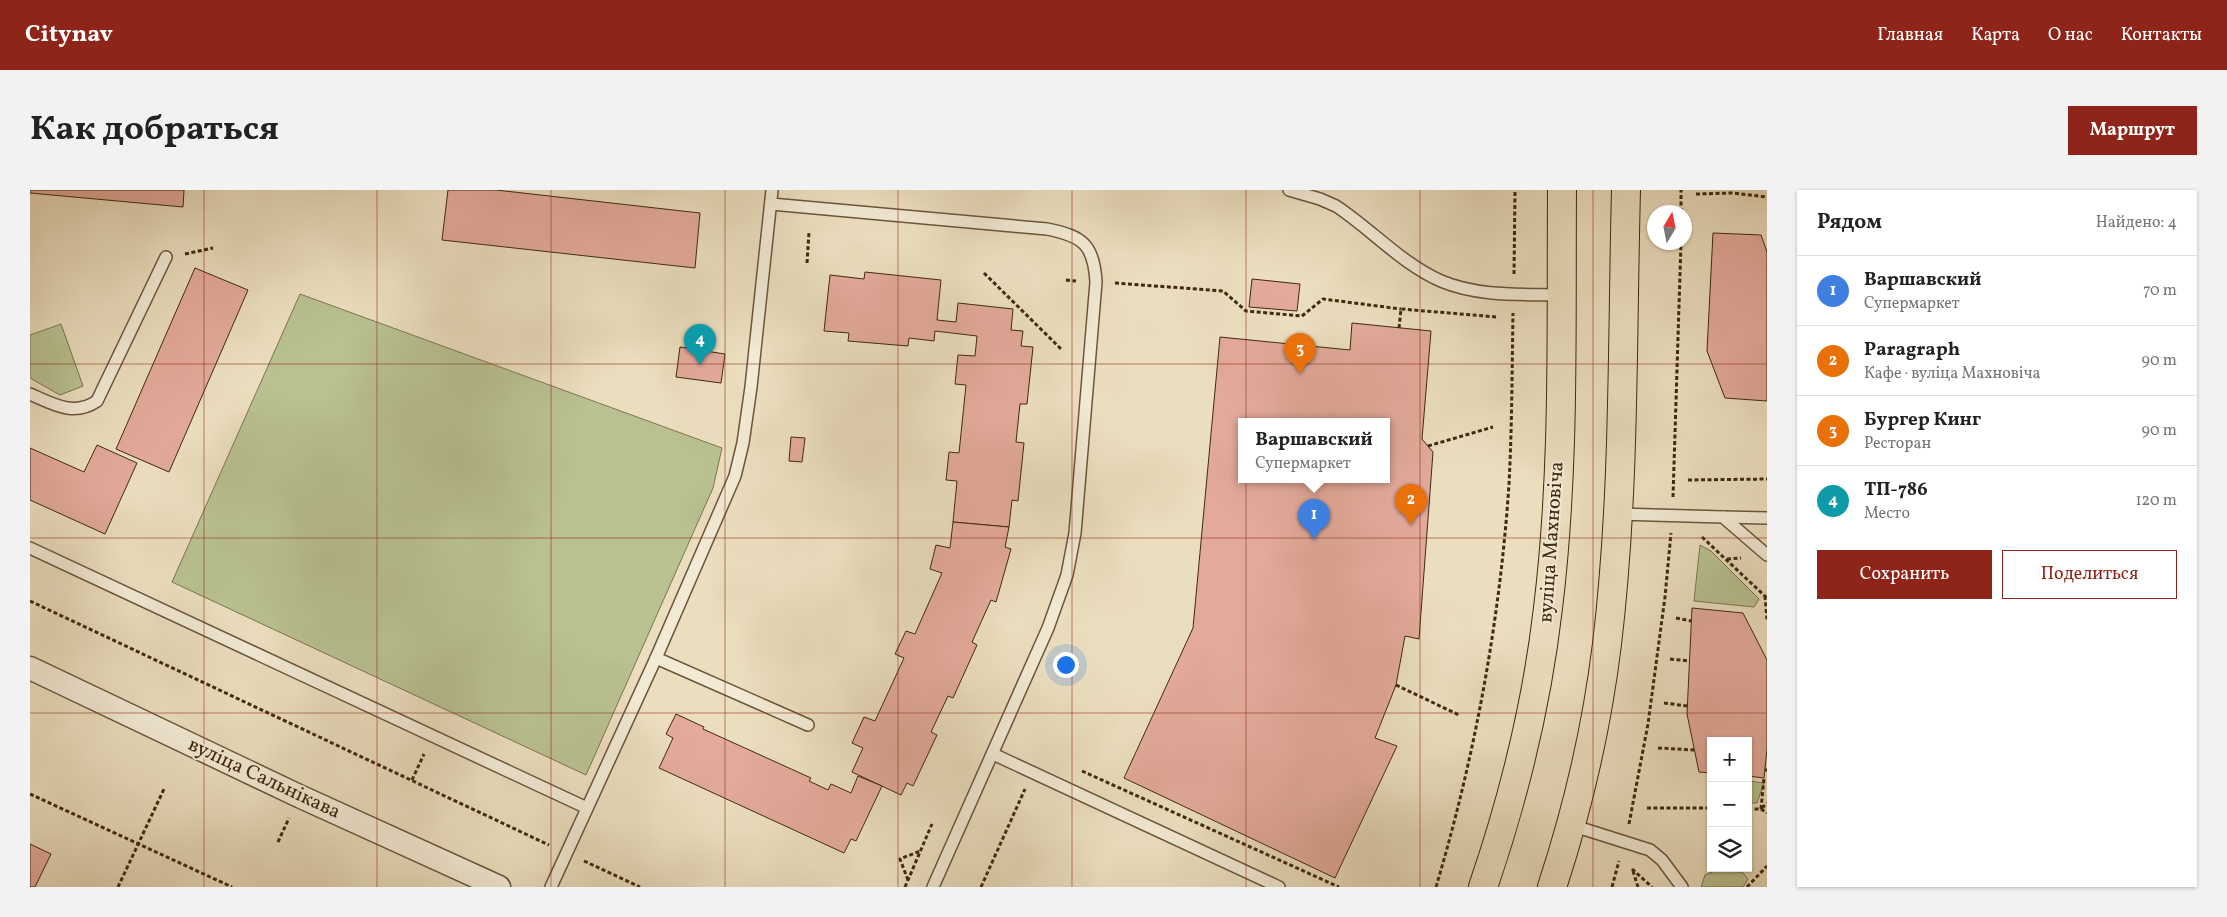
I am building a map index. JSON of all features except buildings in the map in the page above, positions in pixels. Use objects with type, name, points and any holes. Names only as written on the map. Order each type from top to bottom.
[{"type":"main road","name":"вуліца Махновіча","points":[[1483,887],[1518,770],[1544,637],[1557,489],[1562,295],[1562,190]]},
{"type":"main road","points":[[1552,887],[1586,768],[1604,665],[1612,591],[1618,514],[1626,190]]},
{"type":"street","name":"вуліца Сальнікава","points":[[30,668],[299,796],[499,887]]},
{"type":"lane","points":[[551,887],[656,658],[727,497],[740,458],[751,388],[772,190]]},
{"type":"lane","points":[[1288,190],[1320,199],[1336,206],[1416,266],[1440,280],[1472,290],[1514,294],[1562,295]]},
{"type":"lane","points":[[770,204],[1061,232],[1076,237],[1088,247],[1095,260],[1096,282],[1075,533],[1067,575],[1052,620],[933,887]]},
{"type":"lane","points":[[30,394],[68,409],[79,410],[89,407],[97,401],[166,257]]},
{"type":"lane","points":[[1618,514],[1767,518]]},
{"type":"lane","points":[[1723,517],[1767,555]]},
{"type":"lane","points":[[30,548],[587,808]]},
{"type":"lane","points":[[656,658],[808,725]]},
{"type":"lane","points":[[993,754],[1279,887]]},
{"type":"lane","points":[[1571,825],[1624,841],[1655,854],[1682,887]]},
{"type":"path","points":[[1436,887],[1477,723],[1498,599],[1509,482],[1515,190]]},
{"type":"path","points":[[1681,205],[1682,190]]},
{"type":"path","points":[[1696,194],[1732,193],[1767,197]]},
{"type":"path","points":[[807,263],[809,232]]},
{"type":"path","points":[[1612,887],[1638,786],[1665,597],[1672,515],[1681,250]]},
{"type":"path","points":[[984,273],[1062,349]]},
{"type":"path","points":[[1066,280],[1223,291],[1246,311],[1302,316],[1322,299],[1401,309],[1497,317]]},
{"type":"path","points":[[1399,328],[1401,309]]},
{"type":"path","points":[[1428,446],[1494,427]]},
{"type":"path","points":[[1688,480],[1767,480]]},
{"type":"path","points":[[1698,534],[1713,545],[1766,597],[1767,620]]},
{"type":"path","points":[[30,601],[640,887]]},
{"type":"path","points":[[1676,618],[1692,621]]},
{"type":"path","points":[[1670,659],[1689,661]]},
{"type":"path","points":[[1396,685],[1459,715]]},
{"type":"path","points":[[1664,703],[1687,706]]},
{"type":"path","points":[[1658,748],[1694,750]]},
{"type":"path","points":[[1078,769],[1339,887]]},
{"type":"path","points":[[981,887],[1033,772]]},
{"type":"path","points":[[1761,809],[1764,778]]},
{"type":"path","points":[[118,887],[164,789]]},
{"type":"path","points":[[30,794],[232,887]]},
{"type":"path","points":[[1761,809],[1767,803]]},
{"type":"path","points":[[1647,808],[1707,808]]},
{"type":"path","points":[[1752,809],[1761,809],[1767,813]]},
{"type":"path","points":[[905,887],[932,824]]},
{"type":"path","points":[[908,881],[900,859],[920,851]]},
{"type":"path","points":[[1747,887],[1767,866]]},
{"type":"path","points":[[1638,887],[1632,869],[1652,887]]},
{"type":"green space","points":[[300,294],[722,448],[713,488],[586,775],[172,582]]},
{"type":"green space","points":[[61,324],[83,386],[60,395],[30,378],[30,335]]},
{"type":"green space","points":[[1700,545],[1711,551],[1759,599],[1754,607],[1694,601]]},
{"type":"green space","points":[[1752,782],[1764,783],[1757,803],[1752,803]]},
{"type":"green space","points":[[1712,872],[1742,872],[1748,879],[1743,887],[1701,887],[1705,875]]},
{"type":"place","name":"ТП-786","points":[[700,365]]},
{"type":"place","name":"Бургер Кинг","points":[[1300,374]]},
{"type":"place","name":"Paragraph","points":[[1411,525]]},
{"type":"place","name":"Варшавский","points":[[1314,540]]}]
